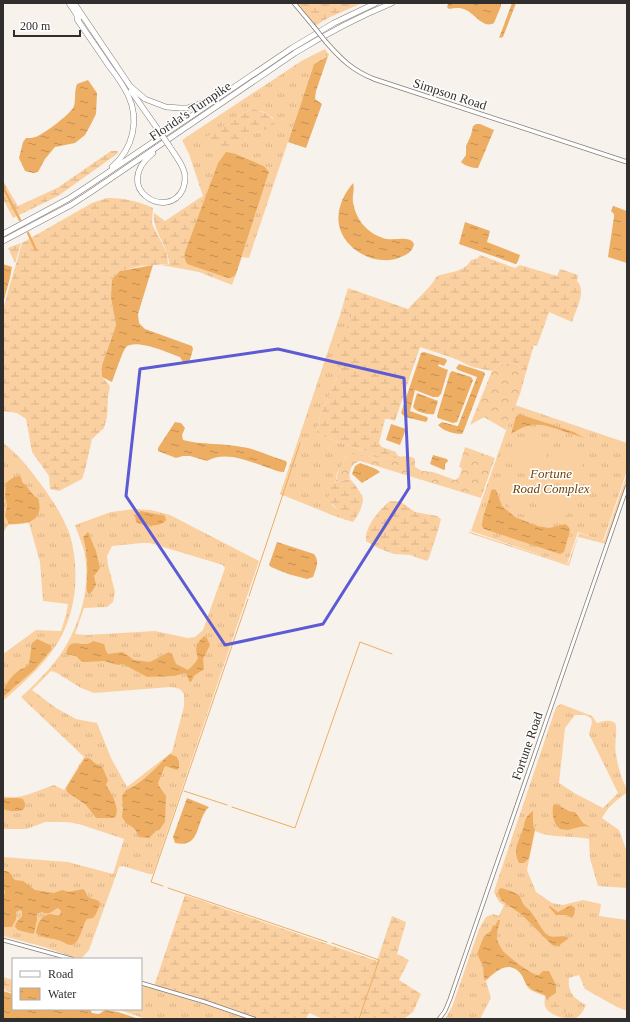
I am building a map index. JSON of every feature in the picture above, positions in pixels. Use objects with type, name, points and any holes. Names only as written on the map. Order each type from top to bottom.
[{"type":"highway","points":[[69,3],[77,15],[159,131],[170,147],[184,171],[184,184],[181,191],[171,200],[165,202],[153,201],[147,198],[139,189],[137,183],[140,166],[150,156],[179,132]]},
{"type":"highway","points":[[74,3],[130,86],[139,96],[152,102],[173,108],[187,108],[195,106],[209,100],[253,74]]},
{"type":"highway","name":"Florida's Turnpike","points":[[3,234],[68,199],[313,35],[376,3]]},
{"type":"highway","name":"Florida's Turnpike","points":[[3,241],[76,201],[316,40],[356,19],[392,3]]},
{"type":"highway","points":[[68,199],[107,171],[122,156],[131,140],[134,122],[132,105],[124,87],[77,19],[77,15]]},
{"type":"main road","name":"Simpson Road","points":[[294,3],[344,63],[362,75],[627,162]]},
{"type":"street","name":"Fortune Road","points":[[439,1019],[445,1011],[627,487]]},
{"type":"street","points":[[3,940],[31,946],[69,958]]},
{"type":"street","points":[[142,983],[232,1010],[254,1019]]},
{"type":"highlighted area","points":[[278,349],[404,378],[409,488],[323,624],[225,645],[126,496],[140,369]]},
{"type":"green space","points":[[296,3],[362,3],[328,18],[315,26]]},
{"type":"green space","points":[[325,49],[329,55],[314,64],[249,258],[242,257],[237,272],[269,172],[264,166],[236,154],[218,163],[204,203],[189,154],[182,140],[303,60]],"holes":[[[254,109],[264,112],[273,118],[270,130],[254,133],[238,145],[227,149],[220,149],[232,121],[243,113]]]},
{"type":"green space","points":[[254,109],[271,117],[275,123],[270,130],[262,130],[257,132],[231,149],[214,147],[206,142],[206,137],[243,113]]},
{"type":"green space","points":[[111,151],[118,151],[117,154],[58,196],[13,218],[3,199],[3,181],[18,206],[57,188]]},
{"type":"green space","points":[[201,197],[204,203],[185,260],[187,263],[183,269],[161,265],[169,264],[166,251],[154,220],[154,213],[165,221]]},
{"type":"green space","points":[[107,198],[131,200],[153,208],[152,224],[167,253],[168,264],[141,266],[120,271],[111,298],[116,325],[102,365],[102,377],[110,386],[107,417],[104,428],[92,439],[82,479],[59,491],[50,489],[49,476],[32,452],[26,419],[17,413],[3,411],[3,309],[22,243],[92,203]]},
{"type":"green space","points":[[21,243],[15,263],[8,248]]},
{"type":"green space","points":[[480,255],[515,268],[520,265],[557,276],[560,269],[578,275],[577,281],[580,285],[581,295],[572,322],[549,312],[537,346],[534,345],[525,376],[519,366],[513,362],[499,365],[492,371],[472,367],[456,359],[420,347],[395,421],[385,419],[379,443],[382,447],[396,452],[397,455],[401,457],[387,459],[316,434],[320,416],[342,366],[338,364],[338,351],[352,314],[340,315],[348,288],[408,309],[431,285],[437,276],[461,269],[471,260],[478,258]]},
{"type":"green space","points":[[187,263],[233,277],[236,274],[232,285],[199,272],[183,269]]},
{"type":"green space","points":[[352,313],[342,366],[320,416],[316,434],[387,459],[376,460],[368,456],[347,456],[337,473],[332,505],[337,509],[337,517],[280,494],[340,315]]},
{"type":"green space","points":[[513,362],[519,366],[525,376],[520,394],[506,430],[484,417],[470,425],[492,371],[499,365]]},
{"type":"green space","name":"Fortune Road Complex","points":[[515,405],[627,443],[627,471],[603,541],[578,532],[567,564],[471,531]]},
{"type":"green space","points":[[536,440],[550,443],[541,474],[538,475],[508,463],[513,454],[522,444]]},
{"type":"green space","points":[[3,443],[14,452],[36,477],[61,514],[70,535],[76,576],[73,605],[64,632],[57,644],[39,667],[3,701],[3,654],[36,630],[61,631],[68,604],[43,601],[40,562],[29,523],[8,525],[3,533]]},
{"type":"green space","points":[[465,447],[495,458],[481,498],[360,461],[351,468],[350,479],[336,482],[340,466],[350,454],[368,456],[376,460],[406,456],[412,457],[415,459],[415,467],[422,471],[433,472],[455,480],[459,477],[462,468],[459,467]]},
{"type":"green space","points":[[560,447],[573,453],[580,462],[583,474],[580,488],[550,479],[549,476]]},
{"type":"green space","points":[[505,473],[535,482],[537,485],[524,515],[511,508],[504,499],[502,487]]},
{"type":"green space","points":[[627,474],[627,483],[606,544],[578,537],[569,566],[469,533],[471,527],[470,532],[568,564],[579,533],[604,541]]},
{"type":"green space","points":[[350,479],[363,498],[360,511],[353,522],[337,517],[337,509],[328,499],[331,486],[337,482]]},
{"type":"green space","points":[[547,486],[577,499],[570,512],[555,521],[535,518],[544,488]]},
{"type":"green space","points":[[390,501],[401,502],[415,512],[437,516],[441,519],[427,561],[410,555],[394,554],[378,548],[366,541],[370,524],[377,513]]},
{"type":"green space","points":[[135,509],[151,510],[170,515],[259,561],[153,874],[123,866],[119,867],[89,950],[82,958],[75,958],[44,947],[3,936],[3,857],[68,862],[113,874],[124,839],[79,824],[66,822],[45,822],[27,829],[3,829],[3,796],[22,796],[54,785],[64,790],[84,757],[21,697],[59,657],[67,644],[80,614],[86,582],[86,566],[84,551],[75,525],[111,512]],"holes":[[[150,543],[223,565],[225,568],[203,630],[195,637],[188,638],[155,631],[87,635],[75,634],[84,608],[107,607],[113,602],[115,592],[107,556],[112,546]],[[51,671],[57,673],[81,688],[94,693],[171,687],[180,689],[184,694],[184,706],[172,752],[127,787],[111,758],[97,723],[76,719],[56,708],[32,690]]]},
{"type":"green space","points":[[561,704],[592,716],[597,723],[608,721],[615,723],[616,725],[616,757],[627,793],[607,810],[602,818],[619,830],[627,852],[627,888],[598,886],[590,859],[589,839],[548,835],[535,831],[527,870],[536,892],[552,903],[563,905],[583,900],[601,904],[599,916],[627,920],[627,1011],[585,989],[579,975],[569,978],[569,987],[575,998],[586,1005],[581,1014],[573,1019],[554,1015],[545,1005],[545,996],[530,989],[521,974],[512,967],[507,967],[498,970],[486,981],[491,998],[480,1019],[445,1019],[452,1007],[479,929],[486,917],[493,914],[499,916],[504,905],[499,902],[494,892],[556,707]],"holes":[[[575,715],[585,715],[591,718],[592,722],[589,734],[618,793],[603,808],[559,783],[565,728]]]},
{"type":"green space","points":[[185,895],[377,961],[392,916],[406,922],[397,954],[409,960],[399,980],[421,994],[413,1012],[404,1019],[323,1019],[309,1013],[306,1019],[257,1019],[232,1009],[154,986]]},
{"type":"green space","points":[[3,977],[12,980],[12,993],[6,991],[3,987]]},
{"type":"green space","points":[[142,985],[251,1019],[146,1019],[120,1010],[142,1010]]},
{"type":"green space","points":[[556,993],[567,1011],[565,1013],[548,1009],[546,1007],[546,999]]},
{"type":"water","points":[[501,3],[501,6],[494,23],[486,24],[464,9],[449,9],[447,7],[448,4]]},
{"type":"water","points":[[512,3],[516,3],[503,37],[499,38]]},
{"type":"water","points":[[328,56],[316,91],[315,99],[322,104],[306,148],[288,142],[314,64]]},
{"type":"water","points":[[88,80],[97,93],[96,114],[85,135],[75,143],[55,147],[45,159],[38,172],[33,173],[25,171],[19,158],[23,142],[26,138],[34,137],[44,132],[68,114],[74,106],[77,84]]},
{"type":"water","points":[[480,124],[494,130],[478,168],[474,168],[461,162],[466,155],[466,146],[473,126]]},
{"type":"water","points":[[226,152],[236,154],[264,166],[269,172],[236,274],[233,277],[228,278],[187,264],[185,260],[185,252],[218,163]]},
{"type":"water","points":[[353,183],[353,199],[360,221],[369,231],[380,237],[387,239],[406,239],[412,241],[414,244],[412,249],[406,255],[392,260],[374,259],[357,251],[344,238],[340,229],[338,217],[340,205]]},
{"type":"water","points":[[613,206],[627,211],[627,263],[608,257],[614,217],[614,214],[611,211]]},
{"type":"water","points":[[465,222],[490,231],[487,242],[520,255],[516,264],[459,244]]},
{"type":"water","points":[[3,264],[12,267],[3,303]]},
{"type":"water","points":[[153,265],[138,314],[139,323],[145,329],[192,346],[193,349],[189,363],[184,364],[180,357],[153,347],[137,344],[131,345],[126,347],[124,350],[112,382],[102,377],[102,365],[116,325],[111,298],[112,280],[120,271]]},
{"type":"water","points":[[424,352],[446,359],[447,361],[444,366],[439,364],[438,366],[448,370],[441,394],[438,397],[433,397],[415,390],[410,411],[427,417],[428,419],[426,422],[405,417],[401,413],[421,353]]},
{"type":"water","points":[[459,364],[484,372],[485,374],[462,434],[449,432],[438,425],[442,422],[458,426],[477,377],[458,370],[456,368]]},
{"type":"water","points":[[452,371],[471,377],[473,380],[457,422],[453,423],[438,418],[437,416],[450,373]]},
{"type":"water","points":[[417,393],[438,401],[434,414],[422,413],[413,407]]},
{"type":"water","points":[[519,414],[574,432],[584,438],[541,425],[527,426],[511,434],[516,417]]},
{"type":"water","points":[[175,422],[181,423],[185,428],[182,435],[183,440],[253,449],[286,461],[287,463],[284,472],[276,471],[238,458],[222,457],[207,461],[190,456],[176,458],[158,451],[158,448]]},
{"type":"water","points":[[391,424],[406,429],[400,445],[386,440]]},
{"type":"water","points":[[433,455],[447,459],[448,461],[445,464],[444,470],[430,464]]},
{"type":"water","points":[[360,463],[380,472],[362,483],[352,474],[355,466]]},
{"type":"water","points":[[14,477],[21,477],[22,482],[38,498],[40,506],[39,512],[37,517],[28,522],[9,524],[5,516],[7,506],[5,497],[6,483]]},
{"type":"water","points":[[493,489],[496,490],[502,506],[515,517],[537,526],[549,528],[565,524],[568,526],[570,530],[564,552],[560,554],[484,529],[482,526],[483,518],[491,491]]},
{"type":"water","points":[[141,511],[165,516],[166,520],[163,523],[156,525],[147,525],[136,522],[135,515]]},
{"type":"water","points":[[88,532],[96,551],[100,568],[94,576],[96,585],[89,594],[87,589],[87,558],[83,537]]},
{"type":"water","points":[[277,542],[314,554],[317,562],[313,577],[307,579],[288,574],[271,567],[269,565]]},
{"type":"water","points":[[204,636],[207,638],[210,645],[203,659],[204,669],[194,676],[191,682],[189,681],[186,673],[174,676],[147,677],[123,664],[118,665],[104,661],[85,662],[81,661],[76,656],[66,654],[67,649],[71,644],[87,644],[93,641],[104,644],[108,654],[123,652],[134,660],[150,662],[169,652],[172,654],[176,664],[188,670],[198,658],[196,651],[197,646]]},
{"type":"water","points":[[37,639],[50,645],[52,649],[34,670],[3,697],[4,689],[10,679],[18,671],[29,664],[32,643]]},
{"type":"water","points":[[170,754],[177,757],[179,768],[177,770],[165,766],[158,783],[166,796],[165,822],[160,829],[149,838],[139,837],[135,829],[126,823],[122,817],[122,796],[126,790],[138,784]]},
{"type":"water","points":[[85,758],[89,758],[96,764],[102,766],[108,780],[106,785],[116,806],[117,811],[114,818],[96,818],[86,805],[67,792],[66,788]]},
{"type":"water","points":[[3,798],[23,799],[25,807],[23,810],[19,811],[3,809]]},
{"type":"water","points":[[187,798],[209,807],[194,838],[190,842],[184,844],[175,843],[173,837]]},
{"type":"water","points":[[555,804],[569,811],[575,812],[583,823],[590,827],[583,826],[568,830],[560,829],[554,818],[553,806]]},
{"type":"water","points":[[533,811],[533,826],[535,829],[529,858],[524,863],[519,863],[516,854],[517,844],[526,818]]},
{"type":"water","points":[[3,871],[7,871],[15,880],[23,881],[35,890],[54,893],[62,890],[69,892],[83,889],[88,897],[99,901],[100,904],[96,914],[93,918],[87,919],[78,939],[70,945],[60,940],[47,938],[36,933],[38,923],[44,916],[50,914],[60,915],[61,911],[58,908],[49,913],[42,912],[37,914],[33,934],[18,930],[15,927],[16,923],[22,916],[22,911],[20,910],[16,912],[16,919],[12,927],[3,927],[3,901],[5,891],[3,889]]},
{"type":"water","points":[[501,888],[519,895],[524,905],[535,917],[545,933],[554,937],[563,936],[569,938],[558,946],[552,945],[522,915],[501,900],[498,893],[499,889]]},
{"type":"water","points":[[571,905],[575,908],[572,918],[567,915],[556,915],[549,907],[550,906],[558,912]]},
{"type":"water","points":[[498,920],[500,920],[497,939],[503,951],[531,973],[539,975],[543,971],[549,971],[556,985],[556,993],[546,999],[546,995],[534,991],[526,984],[521,974],[517,970],[508,967],[499,970],[486,980],[484,979],[483,966],[477,954],[484,936],[491,931],[493,925],[495,926]]},
{"type":"water","points":[[3,991],[12,994],[12,1010],[90,1010],[92,1013],[99,1014],[105,1010],[118,1012],[139,1019],[3,1019]]},
{"type":"waterway","points":[[3,187],[20,220]]},
{"type":"waterway","points":[[28,233],[36,250]]},
{"type":"waterway","points":[[249,596],[300,443]]},
{"type":"waterway","points":[[163,886],[151,882],[248,599]]},
{"type":"waterway","points":[[232,807],[295,828],[360,642],[392,654]]},
{"type":"waterway","points":[[184,791],[227,805]]},
{"type":"waterway","points":[[168,888],[327,942]]},
{"type":"waterway","points":[[332,943],[379,960],[359,1019]]}]
